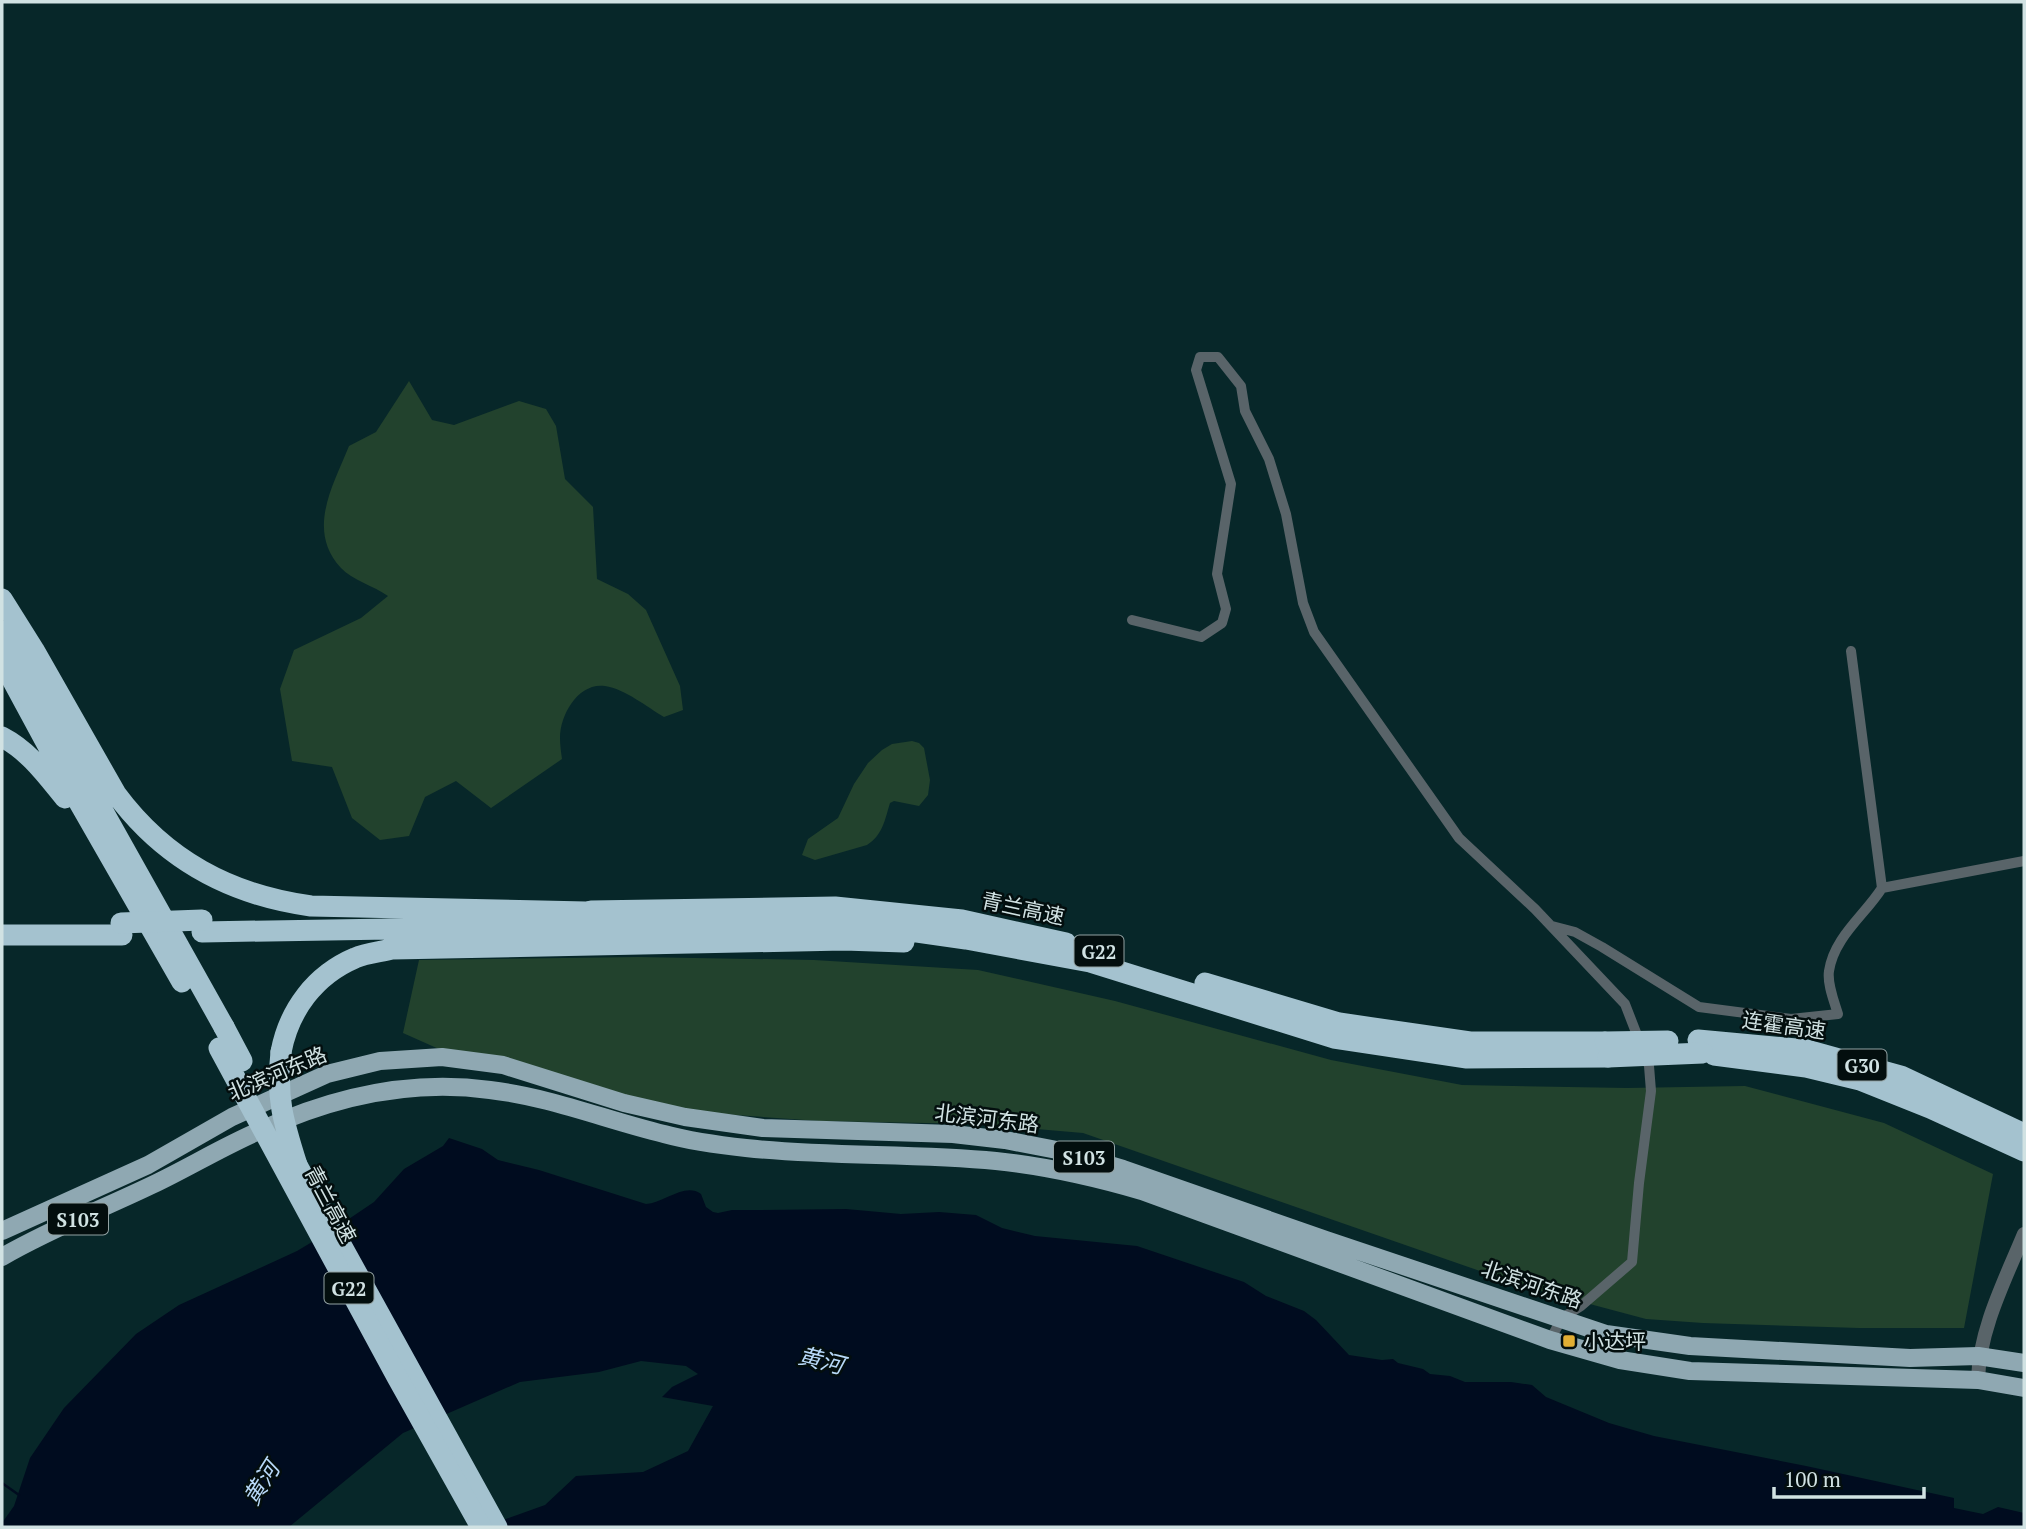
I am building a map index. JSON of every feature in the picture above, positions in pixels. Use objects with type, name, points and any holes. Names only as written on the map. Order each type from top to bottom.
[{"type":"highway","points":[[2,599],[116,794],[130,813],[157,840],[198,870],[239,890],[277,902],[311,906],[586,912]]},
{"type":"highway","points":[[2,631],[221,1037],[297,1165]]},
{"type":"highway","points":[[2,661],[138,904]]},
{"type":"highway","points":[[2,737],[29,755],[68,802],[138,904]]},
{"type":"highway","name":"青兰高速","points":[[138,904],[221,1037],[390,1365],[481,1527]]},
{"type":"highway","name":"青兰高速","points":[[586,912],[835,907],[962,920],[1094,949],[1339,1023],[1470,1042],[1607,1050]]},
{"type":"highway","points":[[2,935],[23,937],[121,929],[586,912]]},
{"type":"highway","points":[[2,922],[121,929]]},
{"type":"highway","points":[[202,926],[815,922],[875,926],[1001,945]]},
{"type":"highway","points":[[297,1165],[278,1091],[282,1052],[291,1019],[304,996],[332,970],[357,957],[392,950],[844,940],[1001,945]]},
{"type":"highway","name":"青兰高速","points":[[1001,945],[1090,962],[1334,1038],[1467,1058],[1607,1050]]},
{"type":"highway","name":"连霍高速","points":[[1607,1050],[1700,1047],[1807,1050],[1901,1076],[2014,1135],[2024,1151]]},
{"type":"highway","name":"青兰高速","points":[[297,1165],[497,1527]]},
{"type":"main road","name":"北滨河东路","points":[[2,1231],[148,1165],[232,1117],[327,1074],[380,1061],[442,1057],[503,1065],[624,1103],[711,1121],[763,1128],[953,1134],[1062,1151],[1123,1169],[1606,1334],[1690,1346],[1910,1358],[1979,1356],[2024,1363]]},
{"type":"main road","name":"北滨河东路","points":[[2,1257],[258,1131],[331,1102],[400,1089],[467,1087],[531,1096],[663,1134],[718,1144],[775,1150],[994,1161],[1093,1177],[1142,1191],[1550,1340],[1620,1360],[1690,1371],[1978,1380],[2023,1387]]},
{"type":"street","points":[[1132,620],[1201,637],[1222,623],[1226,610],[1217,574],[1231,484],[1196,370],[1200,357],[1218,357],[1241,386],[1245,411],[1269,459],[1286,514],[1303,603],[1314,632],[1459,838],[1550,925],[1625,1004],[1635,1023],[1649,1066],[1651,1091],[1632,1262],[1581,1306],[1562,1318],[1550,1340]]},
{"type":"street","points":[[1550,925],[1575,932],[1699,1007],[1791,1019],[1838,1014],[1829,972],[1836,950],[1882,888],[1851,651]]},
{"type":"street","points":[[1882,888],[2024,861]]},
{"type":"street","points":[[1978,1380],[1979,1356],[2024,1234]]},
{"type":"green space","points":[[409,381],[432,420],[454,425],[519,401],[546,409],[556,426],[565,479],[593,507],[597,579],[628,594],[646,610],[680,686],[683,710],[664,717],[628,694],[613,688],[596,686],[587,689],[579,694],[563,719],[560,738],[562,759],[491,808],[456,781],[425,797],[409,836],[380,840],[352,818],[332,767],[292,761],[280,689],[294,650],[361,618],[388,596],[341,568],[325,539],[324,523],[330,492],[349,446],[376,432]]},
{"type":"green space","points":[[912,741],[924,748],[930,780],[928,795],[919,806],[894,801],[890,803],[880,832],[867,845],[815,860],[802,855],[808,839],[838,818],[854,784],[868,763],[892,744]]},
{"type":"green space","points":[[638,957],[814,960],[978,970],[1115,1001],[1331,1060],[1462,1085],[1627,1088],[1745,1086],[1884,1123],[1993,1174],[1964,1328],[1859,1328],[1646,1319],[1526,1287],[1083,1133],[978,1124],[819,1121],[694,1112],[468,1062],[403,1033],[419,960]]},
{"type":"water","name":"黄河","points":[[449,1138],[482,1149],[498,1160],[646,1204],[688,1190],[701,1194],[706,1207],[718,1213],[732,1210],[846,1209],[901,1214],[939,1212],[976,1215],[1002,1228],[1035,1236],[1137,1246],[1244,1282],[1266,1296],[1304,1311],[1349,1355],[1393,1359],[1430,1374],[1450,1376],[1465,1382],[1532,1385],[1546,1397],[1609,1423],[1654,1436],[1954,1498],[1954,1508],[1983,1514],[1998,1507],[2024,1513],[2024,1527],[483,1527],[545,1505],[576,1476],[643,1472],[688,1451],[713,1406],[662,1397],[672,1387],[698,1374],[686,1366],[641,1361],[599,1372],[520,1382],[403,1433],[289,1527],[2,1527],[14,1506],[30,1458],[64,1408],[136,1334],[179,1305],[297,1251],[337,1227],[374,1202],[404,1169],[443,1146]]},
{"type":"waterway","points":[[2,1483],[19,1495]]},
{"type":"place","name":"小达坪","points":[[1569,1341]]}]
